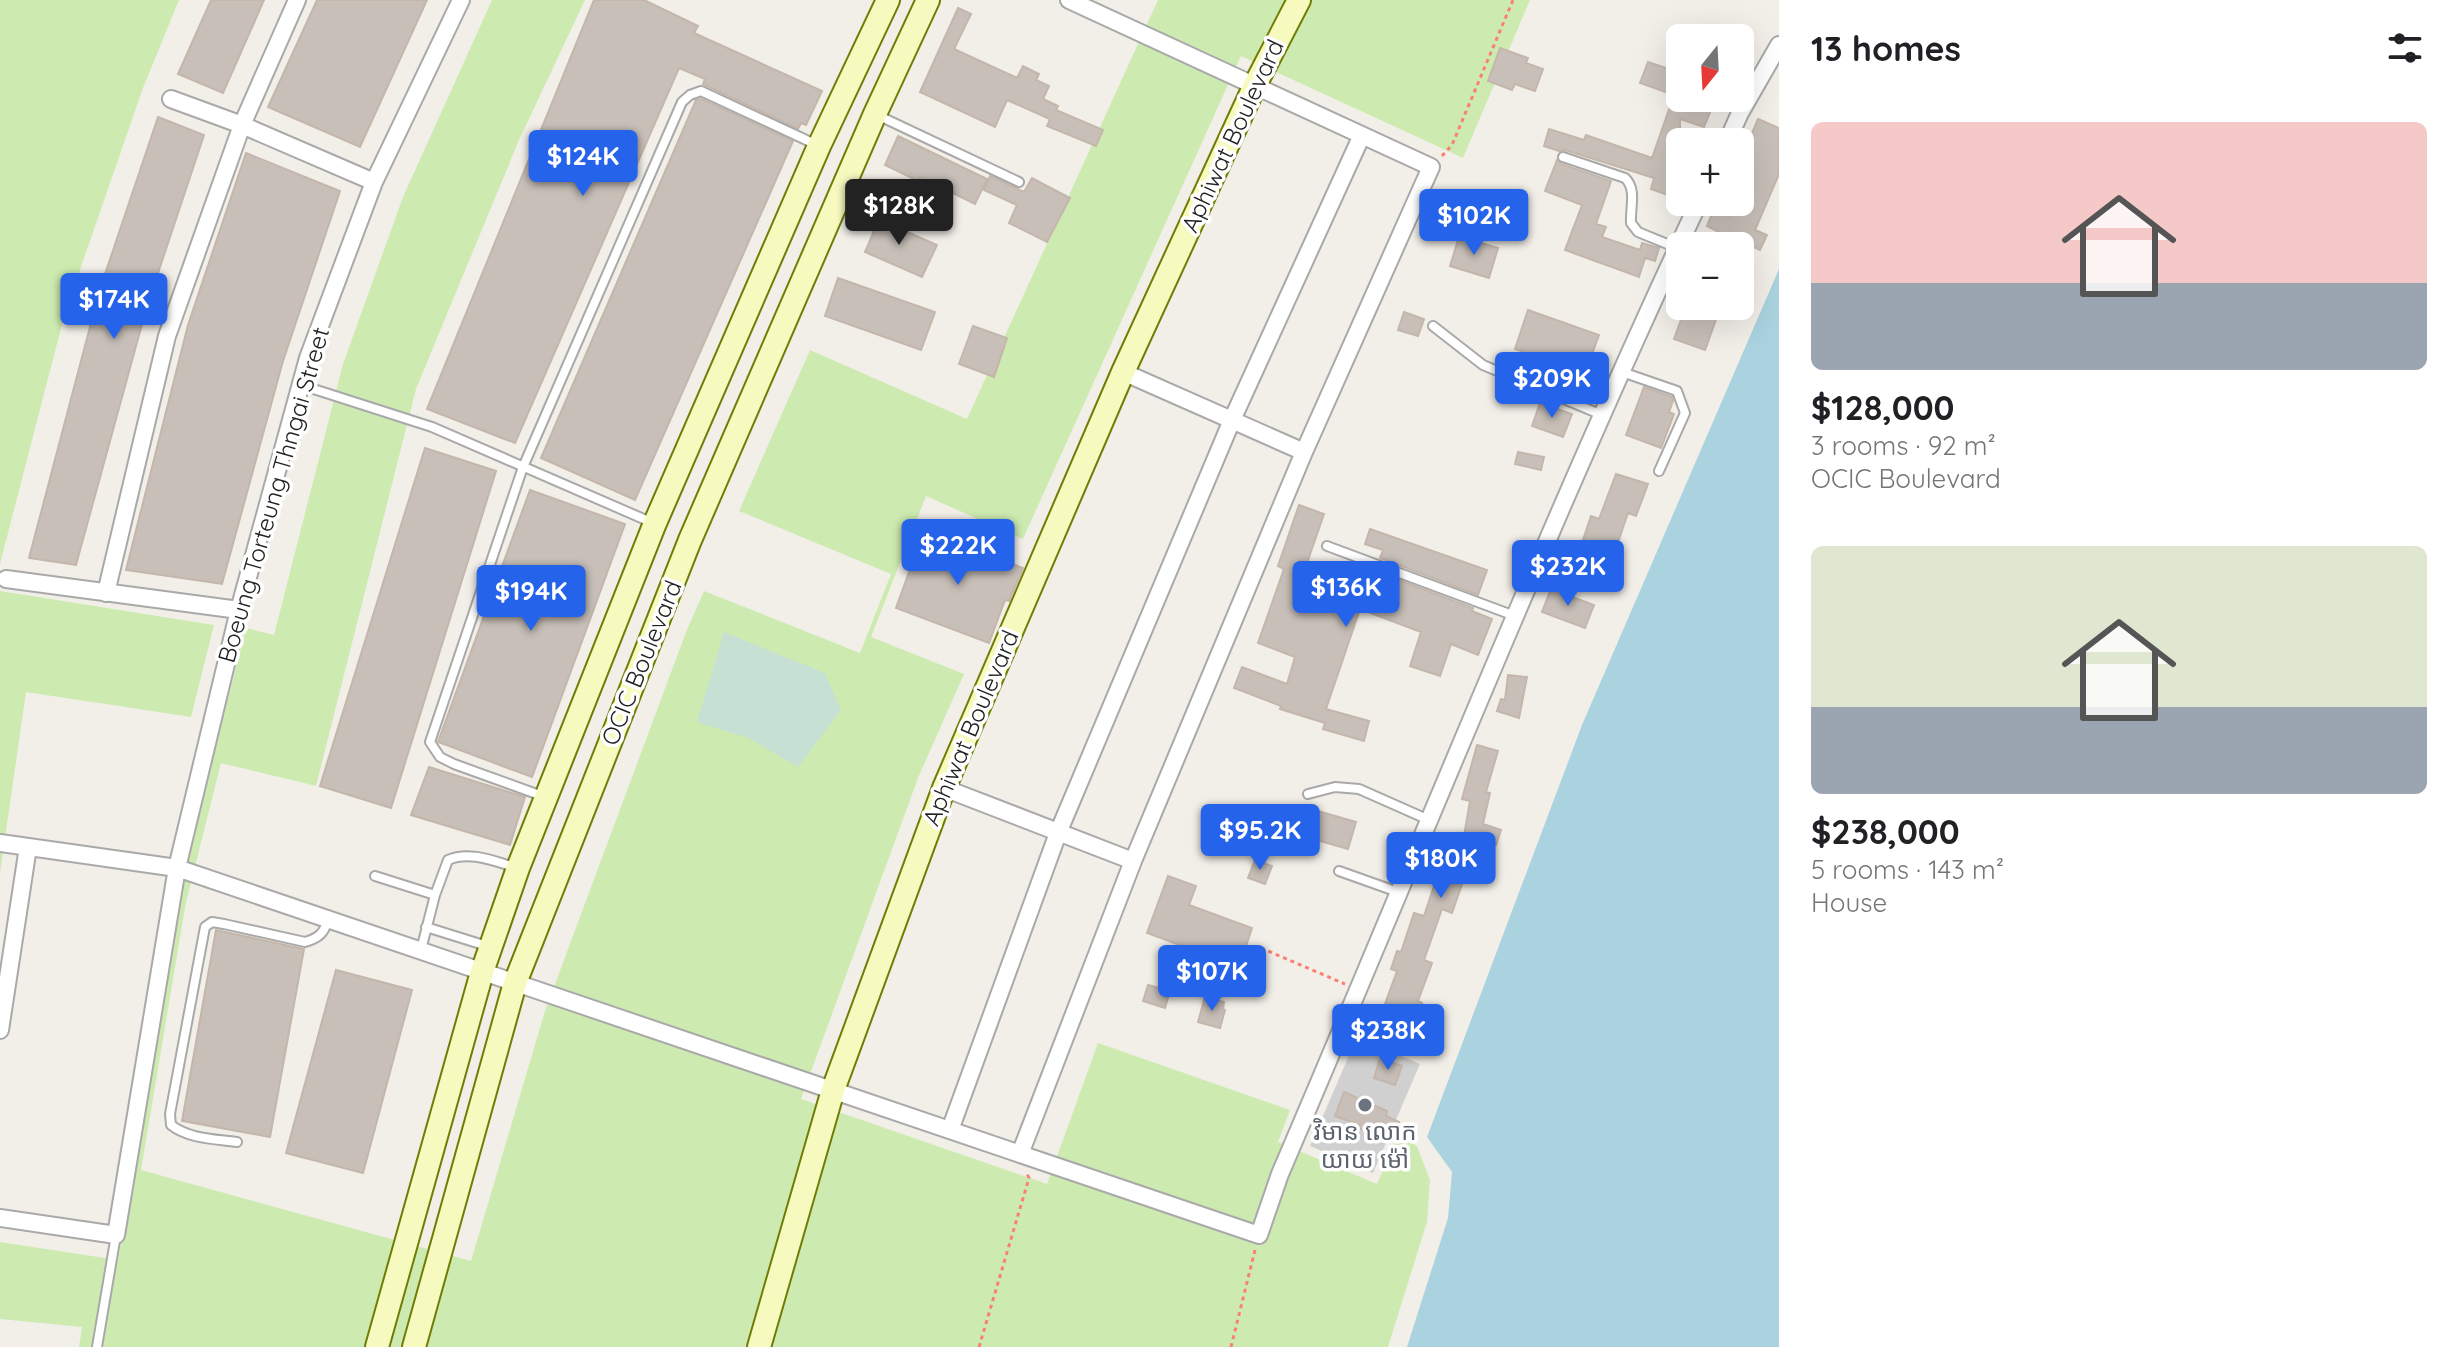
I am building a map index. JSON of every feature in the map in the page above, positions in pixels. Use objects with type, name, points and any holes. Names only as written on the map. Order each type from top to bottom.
[{"type":"street","points":[[106,593],[167,336],[242,125],[297,0]]},
{"type":"street","name":"Boeung Torteung Thngai Street","points":[[116,1235],[177,868],[239,610],[308,358],[374,182],[461,0]]},
{"type":"street","name":"OCIC Boulevard","points":[[377,1347],[482,972],[518,868],[655,523],[819,146],[888,0]]},
{"type":"street","name":"OCIC Boulevard","points":[[414,1347],[515,983],[690,540],[875,114],[928,0]]},
{"type":"street","points":[[1020,1154],[1133,861],[1304,452],[1431,167],[1069,0]]},
{"type":"street","name":"Aphiwat Boulevard","points":[[759,1347],[833,1090],[944,788],[1123,372],[1255,85],[1299,0]]},
{"type":"street","points":[[1733,128],[1779,45]]},
{"type":"street","points":[[171,99],[242,125],[374,182]]},
{"type":"street","points":[[950,1130],[1058,833],[1232,420],[1362,135]]},
{"type":"street","points":[[0,843],[177,868],[1259,1235],[1280,1174],[1515,616],[1666,273]]},
{"type":"street","points":[[1123,372],[1304,452]]},
{"type":"street","points":[[6,579],[239,610]]},
{"type":"street","points":[[944,788],[1133,861]]},
{"type":"street","points":[[0,1030],[28,847]]},
{"type":"street","points":[[0,1218],[116,1235]]},
{"type":"lane","points":[[546,797],[454,764],[440,757],[430,742],[523,467],[682,102],[701,91],[819,146]]},
{"type":"lane","points":[[875,114],[1019,182]]},
{"type":"lane","points":[[1563,157],[1630,182],[1631,223],[1638,232],[1666,243]]},
{"type":"lane","points":[[1433,326],[1483,365],[1602,415]]},
{"type":"lane","points":[[1622,372],[1677,391],[1681,399],[1685,413],[1659,471]]},
{"type":"lane","points":[[301,385],[432,427],[655,523]]},
{"type":"lane","points":[[1327,546],[1515,616]]},
{"type":"lane","points":[[1308,794],[1335,787],[1359,789],[1429,820]]},
{"type":"lane","points":[[420,951],[448,860],[468,855],[518,868]]},
{"type":"lane","points":[[1339,871],[1399,892]]},
{"type":"lane","points":[[375,876],[435,895]]},
{"type":"lane","points":[[237,1142],[188,1134],[171,1125],[170,1114],[205,927],[212,922],[305,942],[317,939],[325,931],[328,920]]},
{"type":"lane","points":[[426,927],[490,947]]},
{"type":"lane","points":[[97,1347],[116,1235]]},
{"type":"path","points":[[1431,167],[1452,145],[1513,0]]},
{"type":"path","points":[[1261,948],[1359,990]]},
{"type":"path","points":[[979,1347],[1029,1178],[1020,1154]]},
{"type":"path","points":[[1231,1347],[1259,1235]]},
{"type":"shaded area","name":"វិមាន លោក យាយ ម៉ៅ","points":[[1357,1037],[1420,1064],[1373,1173],[1310,1146]]},
{"type":"green space","points":[[0,0],[179,0],[143,88],[65,313],[0,564]]},
{"type":"green space","points":[[492,0],[585,0],[519,140],[416,389],[316,786],[221,763],[186,902],[141,1170],[471,1261],[545,1011],[704,591],[860,653],[891,574],[739,511],[810,350],[967,419],[1158,0],[1530,0],[1463,158],[1241,56],[1023,539],[926,496],[871,637],[964,674],[918,778],[801,1099],[1047,1184],[1098,1043],[1290,1110],[1278,1142],[1377,1184],[1398,1136],[1417,1146],[1430,1180],[1427,1222],[1388,1347],[79,1347],[82,1327],[0,1319],[0,1242],[118,1260],[177,899],[246,628],[274,635],[343,364],[403,197]]},
{"type":"green space","points":[[0,591],[214,625],[191,717],[26,692],[0,873]]},
{"type":"green space","points":[[724,632],[825,673],[841,710],[798,767],[748,738],[697,722]]},
{"type":"water","points":[[1779,269],[1779,1347],[1407,1347],[1448,1218],[1452,1172],[1427,1137],[1582,725]]},
{"type":"building","points":[[211,0],[264,0],[223,93],[178,74]]},
{"type":"building","points":[[317,0],[427,0],[360,147],[268,107]]},
{"type":"building","points":[[594,0],[644,0],[698,26],[694,33],[822,91],[806,125],[801,123],[798,129],[703,84],[705,79],[679,68],[515,443],[427,409]]},
{"type":"building","points":[[958,8],[971,14],[954,49],[1017,78],[1023,66],[1039,74],[1036,80],[1049,86],[1043,99],[1058,106],[1056,110],[1103,130],[1096,146],[1047,126],[1050,119],[1007,100],[995,127],[920,92]]},
{"type":"building","points":[[1500,48],[1528,58],[1526,63],[1543,69],[1535,91],[1515,84],[1512,90],[1488,81]]},
{"type":"building","points":[[1648,62],[1666,68],[1666,92],[1640,83]]},
{"type":"building","points":[[701,99],[793,141],[635,500],[541,458],[696,100]]},
{"type":"building","points":[[1668,112],[1710,112],[1704,127],[1680,119],[1680,128],[1666,128],[1666,194],[1651,189],[1654,178],[1544,146],[1549,129],[1584,140],[1586,135],[1652,158]]},
{"type":"building","points":[[158,117],[204,135],[147,306],[76,565],[29,558],[100,289]]},
{"type":"building","points":[[1758,119],[1779,128],[1779,174],[1755,230],[1767,235],[1760,250],[1754,247],[1754,232],[1719,232],[1707,226],[1711,216],[1754,216],[1754,128]]},
{"type":"building","points":[[898,136],[987,179],[975,204],[920,177],[918,181],[885,165]]},
{"type":"building","points":[[246,153],[340,191],[283,361],[222,584],[126,570],[188,325]]},
{"type":"building","points":[[1557,160],[1611,181],[1596,224],[1606,227],[1602,237],[1640,250],[1642,243],[1659,248],[1655,261],[1645,258],[1639,277],[1565,250],[1582,205],[1545,191]]},
{"type":"building","points":[[990,176],[1024,192],[1032,178],[1070,198],[1047,242],[1009,223],[1017,205],[984,190]]},
{"type":"building","points":[[869,215],[937,245],[922,277],[865,252],[874,231],[864,226]]},
{"type":"building","points":[[1459,237],[1498,248],[1489,278],[1450,266]]},
{"type":"building","points":[[838,278],[935,312],[921,350],[825,316]]},
{"type":"building","points":[[1528,310],[1599,335],[1585,373],[1515,349]]},
{"type":"building","points":[[1404,312],[1424,319],[1418,336],[1398,330]]},
{"type":"building","points":[[1681,320],[1716,320],[1705,350],[1674,339]]},
{"type":"building","points":[[973,326],[1007,338],[994,377],[959,364]]},
{"type":"building","points":[[1644,387],[1672,397],[1669,412],[1674,414],[1661,448],[1626,435]]},
{"type":"building","points":[[1540,403],[1572,414],[1563,437],[1532,426]]},
{"type":"building","points":[[425,448],[496,471],[391,808],[320,786]]},
{"type":"building","points":[[1518,452],[1544,457],[1541,470],[1515,464]]},
{"type":"building","points":[[1616,474],[1648,484],[1636,516],[1628,513],[1615,551],[1583,540],[1591,516],[1599,519]]},
{"type":"building","points":[[530,490],[625,524],[532,777],[438,742]]},
{"type":"building","points":[[1299,505],[1324,514],[1307,563],[1343,578],[1339,589],[1364,598],[1375,571],[1473,608],[1472,611],[1492,619],[1478,655],[1451,644],[1440,676],[1410,666],[1421,632],[1360,609],[1326,709],[1369,721],[1364,741],[1323,729],[1325,723],[1280,709],[1281,706],[1234,688],[1242,667],[1287,684],[1295,657],[1258,643],[1284,569],[1278,566]]},
{"type":"building","points":[[1370,529],[1487,570],[1478,595],[1380,558],[1383,550],[1365,544]]},
{"type":"building","points":[[924,531],[1023,568],[1009,601],[1005,600],[989,643],[896,608]]},
{"type":"building","points":[[1551,589],[1594,605],[1585,628],[1542,612]]},
{"type":"building","points":[[1508,675],[1527,677],[1519,718],[1497,711],[1501,699],[1505,700]]},
{"type":"building","points":[[1477,745],[1498,751],[1486,792],[1490,793],[1483,824],[1501,830],[1496,845],[1486,842],[1478,870],[1468,867],[1452,913],[1442,909],[1424,960],[1432,963],[1410,1035],[1378,1023],[1397,971],[1391,969],[1397,951],[1401,952],[1414,913],[1424,916],[1436,880],[1444,883],[1458,834],[1464,836],[1470,801],[1462,799]]},
{"type":"building","points":[[429,767],[525,797],[510,845],[411,815]]},
{"type":"building","points":[[1311,809],[1356,822],[1348,849],[1303,836]]},
{"type":"building","points":[[1255,860],[1272,866],[1265,884],[1248,878]]},
{"type":"building","points":[[1168,876],[1196,886],[1189,905],[1252,928],[1239,967],[1147,933]]},
{"type":"building","points":[[216,930],[304,949],[270,1137],[182,1121]]},
{"type":"building","points":[[336,970],[412,990],[363,1173],[286,1153]]},
{"type":"building","points":[[1148,985],[1170,991],[1165,1008],[1143,1001]]},
{"type":"building","points":[[1205,997],[1224,1002],[1220,1028],[1198,1022]]},
{"type":"building","points":[[1380,1059],[1402,1066],[1395,1085],[1374,1078]]},
{"type":"building","points":[[1344,1092],[1387,1111],[1386,1116],[1399,1122],[1391,1139],[1335,1116]]},
{"type":"place","name":"វិមាន លោក យាយ ម៉ៅ","points":[[1365,1105]]}]
